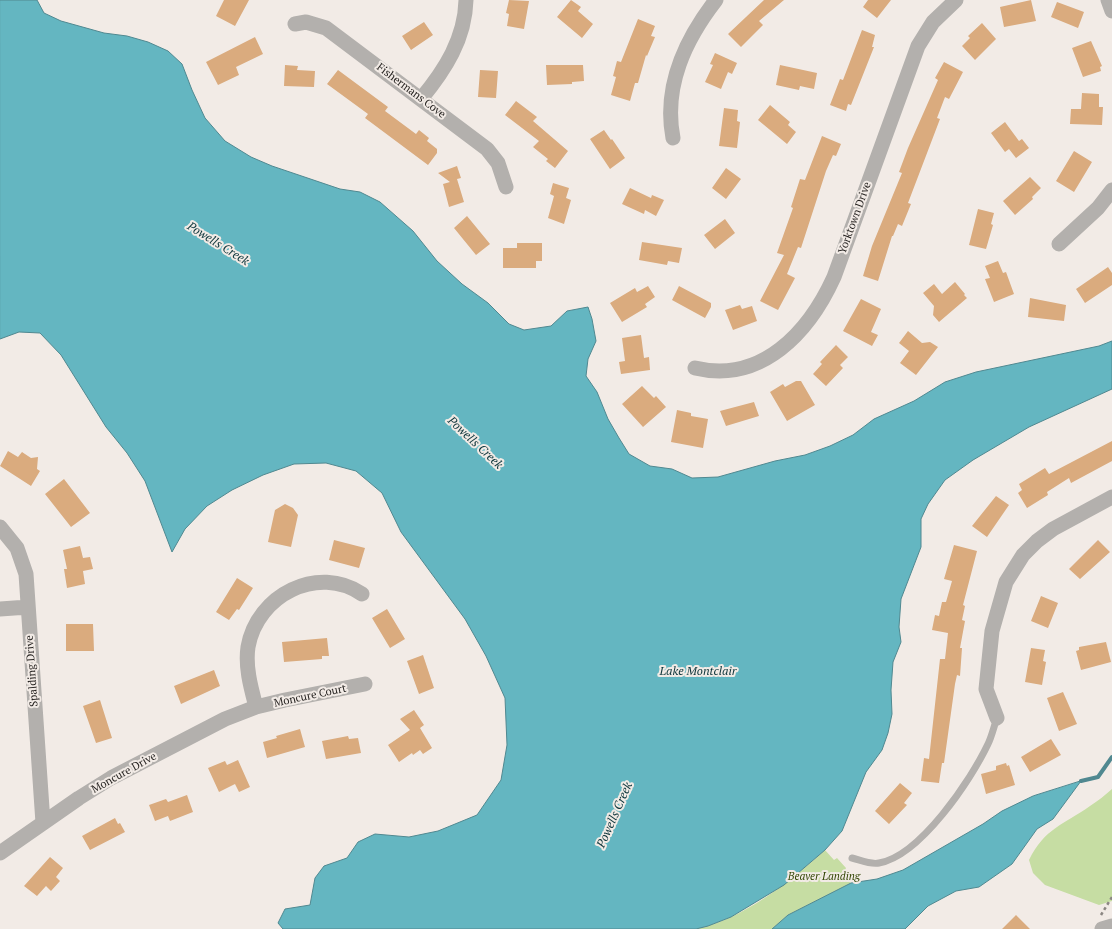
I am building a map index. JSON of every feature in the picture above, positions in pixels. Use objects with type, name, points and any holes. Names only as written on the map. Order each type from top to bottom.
[{"type":"street","points":[[421,99],[446,67],[457,44],[464,20],[466,0]]},
{"type":"street","points":[[673,138],[670,108],[672,86],[676,72],[693,33],[716,0]]},
{"type":"street","name":"Yorktown Drive","points":[[695,368],[718,371],[735,370],[751,366],[786,345],[812,317],[824,299],[834,277],[918,46],[933,22],[956,0]]},
{"type":"street","points":[[1108,0],[1112,11]]},
{"type":"street","name":"Fishermans Cove","points":[[295,24],[306,22],[326,28],[487,149],[498,163],[506,187]]},
{"type":"street","points":[[1059,244],[1098,208],[1112,190]]},
{"type":"street","points":[[997,718],[986,689],[992,631],[1006,582],[1023,555],[1037,541],[1053,529],[1112,497]]},
{"type":"street","name":"Spalding Drive","points":[[0,527],[17,548],[26,574],[43,822]]},
{"type":"street","points":[[256,707],[246,662],[248,646],[256,626],[272,604],[294,588],[309,584],[327,582],[346,585],[362,594]]},
{"type":"street","points":[[0,609],[28,607]]},
{"type":"street","name":"Moncure Court","points":[[256,707],[365,684]]},
{"type":"street","name":"Moncure Drive","points":[[0,853],[43,822],[111,778],[225,719],[256,707]]},
{"type":"lane","points":[[852,858],[877,864],[890,860],[923,836],[939,820],[968,777],[988,744],[997,718]]},
{"type":"path","points":[[1105,924],[1112,897]]},
{"type":"green space","points":[[1112,789],[1112,901],[1099,905],[1045,885],[1033,873],[1029,860],[1035,849],[1055,828],[1093,804]]},
{"type":"green space","name":"Beaver Landing","points":[[825,850],[834,860],[837,858],[846,868],[843,875],[851,883],[788,915],[772,929],[696,929],[732,917],[749,908],[781,887]]},
{"type":"water","name":"Lake Montclair","points":[[0,0],[37,0],[44,13],[61,21],[104,33],[127,36],[148,42],[168,51],[182,64],[205,118],[225,141],[251,157],[272,166],[340,189],[360,192],[380,202],[413,231],[437,261],[462,284],[488,303],[509,324],[524,330],[551,326],[567,311],[588,307],[596,341],[588,359],[586,376],[597,392],[608,419],[629,454],[650,466],[672,469],[692,478],[718,477],[775,461],[805,455],[830,446],[853,435],[874,419],[914,401],[945,382],[976,372],[1099,346],[1112,341],[1112,389],[1029,427],[973,460],[945,480],[928,504],[921,519],[921,547],[901,599],[899,627],[901,642],[893,662],[891,690],[892,714],[888,733],[882,750],[866,772],[842,831],[825,850],[784,885],[731,917],[696,929],[283,929],[278,923],[285,909],[310,905],[315,878],[324,866],[347,858],[358,842],[375,834],[409,837],[438,831],[477,815],[501,780],[507,745],[505,698],[486,656],[465,619],[401,532],[382,493],[356,471],[326,463],[294,464],[263,475],[232,490],[207,506],[185,529],[172,552],[145,481],[127,453],[106,427],[61,355],[40,333],[19,332],[0,339]]},
{"type":"water","points":[[1081,781],[1053,819],[1037,829],[1012,864],[979,887],[956,891],[928,906],[905,929],[772,929],[788,915],[851,883],[877,879],[903,870],[983,824],[1002,811],[1033,796]]},
{"type":"building","points":[[224,0],[249,0],[235,26],[216,16]]},
{"type":"building","points":[[509,0],[529,1],[524,29],[507,26],[509,14],[506,13]]},
{"type":"building","points":[[571,0],[581,7],[578,11],[593,24],[582,38],[557,17]]},
{"type":"building","points":[[764,0],[784,0],[759,21],[763,25],[741,47],[728,34]]},
{"type":"building","points":[[868,0],[891,0],[877,18],[863,7]]},
{"type":"building","points":[[1031,0],[1036,21],[1004,27],[1000,7]]},
{"type":"building","points":[[1057,2],[1084,12],[1078,28],[1051,17]]},
{"type":"building","points":[[638,19],[655,26],[651,36],[655,37],[647,56],[646,55],[638,83],[635,83],[630,101],[611,95],[616,77],[613,76],[617,61],[621,62]]},
{"type":"building","points":[[424,22],[433,35],[411,50],[402,36]]},
{"type":"building","points":[[982,23],[996,39],[975,60],[962,46],[970,38],[968,36]]},
{"type":"building","points":[[862,30],[875,35],[872,47],[874,47],[851,105],[848,104],[846,111],[830,105],[840,79],[843,80]]},
{"type":"building","points":[[255,37],[263,54],[236,67],[239,75],[218,85],[206,62]]},
{"type":"building","points":[[1091,41],[1102,66],[1100,67],[1101,71],[1083,77],[1072,48]]},
{"type":"building","points":[[715,53],[737,63],[732,74],[728,72],[721,89],[705,82],[713,65],[710,64]]},
{"type":"building","points":[[944,62],[963,72],[949,99],[945,97],[937,118],[940,119],[908,203],[911,204],[902,226],[898,224],[892,236],[878,281],[863,276],[872,246],[902,173],[899,172],[908,148],[938,80],[935,78]]},
{"type":"building","points":[[285,65],[298,66],[297,70],[315,71],[314,87],[284,86]]},
{"type":"building","points":[[546,65],[583,65],[584,81],[572,82],[572,84],[547,85]]},
{"type":"building","points":[[780,65],[817,73],[814,89],[800,86],[799,90],[776,85]]},
{"type":"building","points":[[338,70],[388,107],[385,111],[416,134],[419,130],[429,138],[427,141],[437,149],[437,153],[428,165],[365,118],[368,114],[327,84]]},
{"type":"building","points":[[480,70],[498,71],[496,98],[478,97]]},
{"type":"building","points":[[1082,93],[1099,94],[1099,107],[1103,107],[1102,125],[1070,124],[1071,109],[1081,109]]},
{"type":"building","points":[[516,101],[537,117],[533,121],[568,151],[555,168],[546,161],[548,159],[533,147],[539,141],[505,115]]},
{"type":"building","points":[[770,105],[790,122],[788,125],[796,132],[787,144],[758,120]]},
{"type":"building","points":[[724,108],[738,110],[737,121],[740,122],[737,148],[719,146]]},
{"type":"building","points":[[1005,122],[1019,141],[1022,139],[1029,148],[1016,158],[1009,149],[1005,152],[991,133]]},
{"type":"building","points":[[604,130],[625,158],[610,169],[590,139]]},
{"type":"building","points":[[822,136],[841,144],[836,156],[833,155],[826,171],[801,248],[798,247],[787,274],[795,278],[778,310],[760,301],[784,255],[777,253],[793,208],[791,207],[800,179],[805,180]]},
{"type":"building","points":[[1074,151],[1092,162],[1074,192],[1056,181]]},
{"type":"building","points":[[457,166],[461,178],[457,179],[464,202],[449,207],[443,184],[450,182],[438,173]]},
{"type":"building","points":[[726,168],[741,179],[726,199],[712,188]]},
{"type":"building","points":[[1030,177],[1041,188],[1032,197],[1033,199],[1015,215],[1003,201]]},
{"type":"building","points":[[553,183],[569,188],[566,198],[571,200],[564,224],[548,218],[554,196],[550,194]]},
{"type":"building","points":[[630,188],[651,198],[652,195],[664,200],[656,216],[645,210],[644,214],[622,204]]},
{"type":"building","points":[[978,209],[994,213],[991,224],[993,225],[986,249],[969,245]]},
{"type":"building","points":[[467,216],[490,244],[476,255],[454,228]]},
{"type":"building","points":[[725,219],[735,233],[715,249],[704,235]]},
{"type":"building","points":[[642,242],[682,248],[679,263],[668,261],[667,265],[639,260]]},
{"type":"building","points":[[517,243],[542,243],[542,261],[536,261],[536,268],[503,268],[503,248],[517,248]]},
{"type":"building","points":[[998,261],[1003,273],[1006,272],[1014,294],[994,302],[985,279],[990,278],[985,266]]},
{"type":"building","points":[[1108,267],[1112,273],[1112,285],[1085,303],[1076,289]]},
{"type":"building","points":[[955,282],[967,298],[939,322],[933,315],[934,306],[923,293],[934,284],[942,294]]},
{"type":"building","points":[[648,286],[655,297],[645,304],[647,307],[622,322],[610,303],[635,288],[637,292]]},
{"type":"building","points":[[679,286],[711,303],[711,307],[705,318],[672,300]]},
{"type":"building","points":[[1030,298],[1066,305],[1064,321],[1028,317]]},
{"type":"building","points":[[861,299],[881,309],[871,332],[878,335],[872,346],[843,331]]},
{"type":"building","points":[[740,305],[742,309],[752,306],[757,321],[733,330],[725,310]]},
{"type":"building","points":[[908,331],[922,343],[930,342],[938,347],[916,375],[900,363],[909,351],[899,343]]},
{"type":"building","points":[[641,335],[644,358],[649,357],[650,370],[621,374],[619,362],[625,361],[622,338]]},
{"type":"building","points":[[836,345],[848,357],[840,365],[843,368],[826,386],[813,374],[822,364],[820,362]]},
{"type":"building","points":[[796,381],[801,381],[815,405],[787,421],[770,392],[783,384],[785,387]]},
{"type":"building","points":[[642,386],[654,398],[656,396],[666,407],[643,427],[622,404]]},
{"type":"building","points":[[754,402],[759,416],[726,426],[720,411]]},
{"type":"building","points":[[677,410],[691,413],[691,416],[708,419],[703,448],[671,442]]},
{"type":"building","points":[[1112,441],[1112,461],[1071,483],[1069,478],[1047,492],[1048,495],[1027,508],[1018,493],[1022,490],[1019,484],[1045,468],[1049,474]]},
{"type":"building","points":[[8,451],[18,457],[22,452],[31,458],[38,457],[37,469],[40,471],[31,486],[0,466]]},
{"type":"building","points":[[64,479],[90,513],[71,527],[45,494]]},
{"type":"building","points":[[996,496],[1009,505],[987,537],[972,526]]},
{"type":"building","points":[[285,504],[293,508],[298,515],[291,547],[268,542],[275,510]]},
{"type":"building","points":[[334,540],[365,548],[359,568],[329,560]]},
{"type":"building","points":[[1098,540],[1110,552],[1080,579],[1069,569]]},
{"type":"building","points":[[954,545],[977,551],[963,605],[965,606],[962,620],[965,621],[960,648],[962,648],[960,676],[957,675],[955,684],[944,763],[942,763],[939,783],[921,781],[924,758],[929,759],[940,659],[945,659],[948,633],[932,630],[935,615],[939,616],[942,602],[946,602],[952,581],[944,579]]},
{"type":"building","points":[[80,546],[83,558],[90,557],[93,569],[83,571],[85,584],[67,588],[64,569],[67,569],[63,550]]},
{"type":"building","points":[[237,578],[253,588],[239,610],[237,609],[229,620],[216,612]]},
{"type":"building","points":[[1041,596],[1058,603],[1048,628],[1031,621]]},
{"type":"building","points":[[387,609],[405,639],[390,648],[372,618]]},
{"type":"building","points":[[66,624],[93,624],[94,651],[66,651]]},
{"type":"building","points":[[327,638],[329,656],[322,656],[322,659],[284,662],[282,642]]},
{"type":"building","points":[[1106,642],[1111,662],[1081,670],[1076,651],[1079,650],[1079,647]]},
{"type":"building","points":[[1031,648],[1045,650],[1043,661],[1046,662],[1042,685],[1025,682]]},
{"type":"building","points":[[423,655],[434,688],[419,694],[407,661]]},
{"type":"building","points":[[214,670],[220,686],[181,704],[174,686]]},
{"type":"building","points":[[1063,692],[1077,724],[1059,731],[1047,698]]},
{"type":"building","points":[[100,700],[112,738],[96,743],[83,706]]},
{"type":"building","points":[[414,710],[424,725],[420,728],[432,748],[423,754],[420,750],[413,755],[412,753],[399,762],[388,745],[410,730],[400,719]]},
{"type":"building","points":[[300,729],[305,747],[267,758],[263,742],[277,738],[276,736]]},
{"type":"building","points":[[348,736],[349,739],[358,738],[361,753],[326,759],[322,741]]},
{"type":"building","points":[[1051,739],[1061,755],[1030,772],[1021,757]]},
{"type":"building","points":[[238,760],[250,787],[239,792],[235,784],[219,792],[208,768],[225,761],[227,765]]},
{"type":"building","points":[[1006,763],[1007,766],[1009,765],[1015,785],[986,794],[981,774],[996,770],[996,766]]},
{"type":"building","points":[[900,783],[912,793],[904,803],[907,805],[889,824],[875,811]]},
{"type":"building","points":[[187,795],[193,812],[170,821],[168,816],[155,821],[149,805],[166,799],[168,802]]},
{"type":"building","points":[[115,818],[125,832],[90,850],[82,836]]},
{"type":"building","points":[[50,857],[63,868],[56,877],[60,881],[51,891],[46,886],[37,896],[24,886]]},
{"type":"building","points":[[1016,915],[1030,929],[1002,929]]},
{"type":"waterway","points":[[1081,781],[1098,777],[1112,757]]},
{"type":"water label","name":"Powells Creek","points":[[218,244]]},
{"type":"water label","name":"Powells Creek","points":[[475,443]]},
{"type":"water label","name":"Powells Creek","points":[[615,815]]}]
